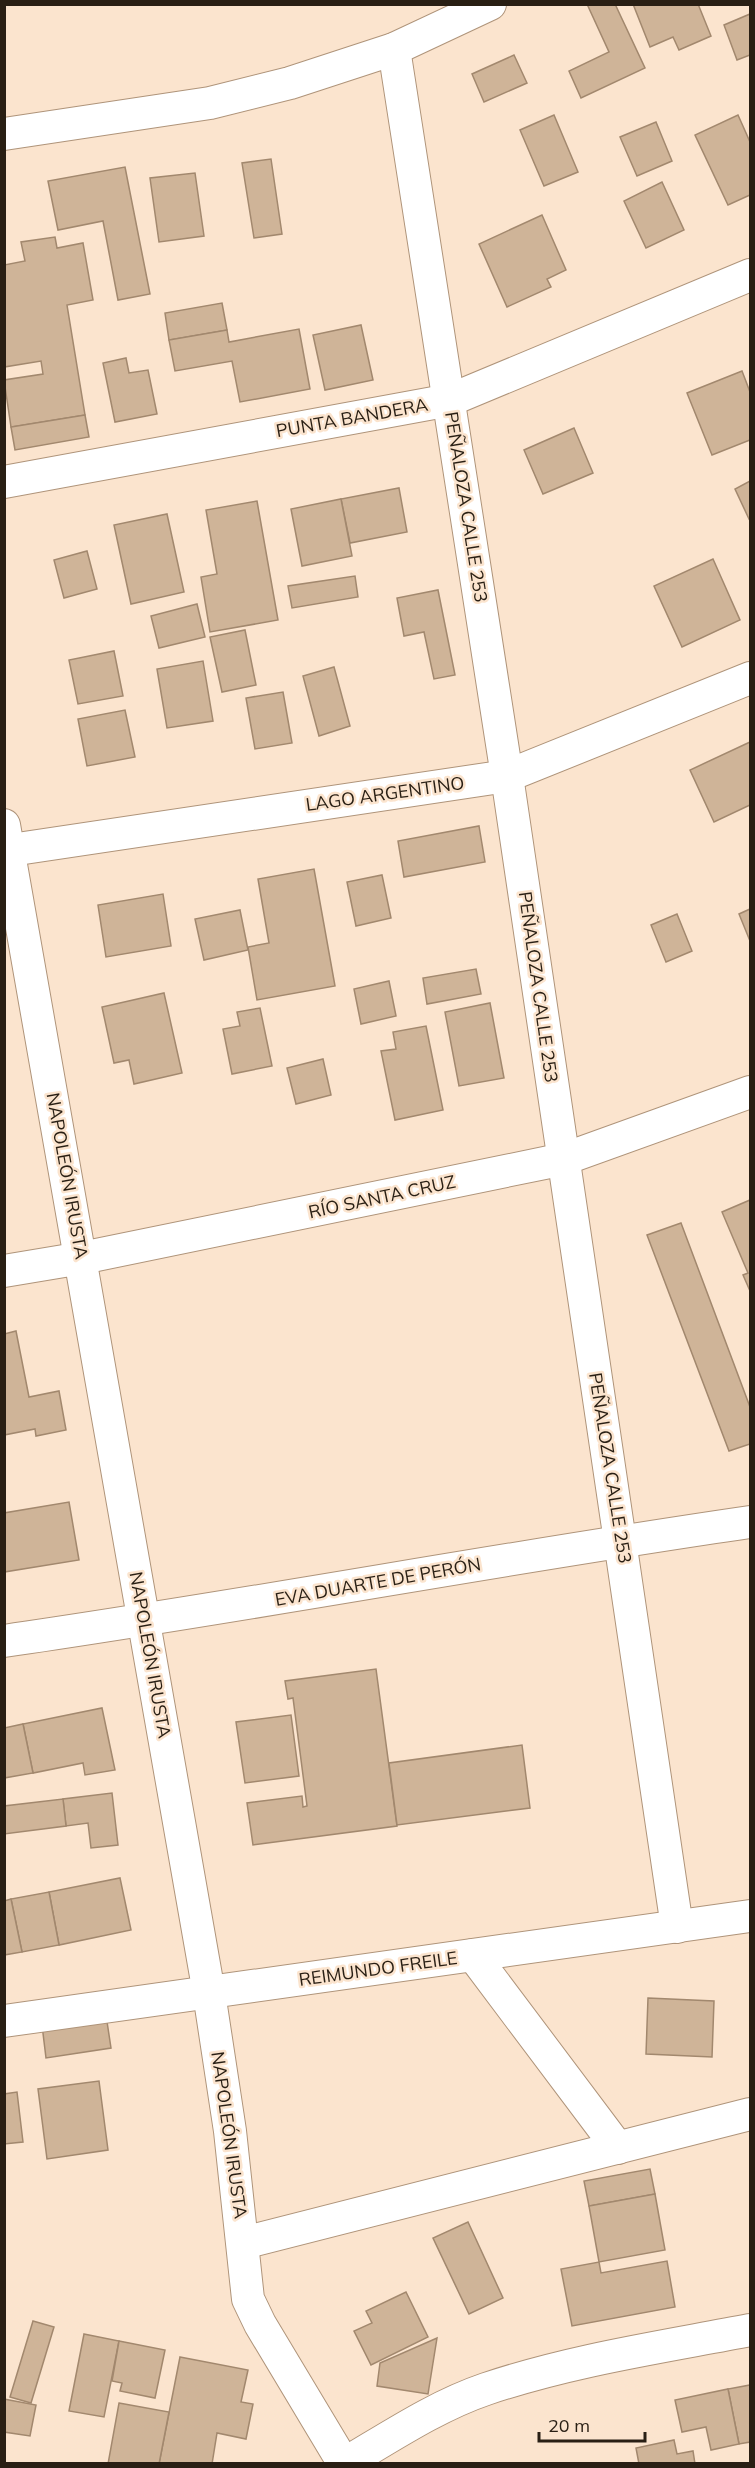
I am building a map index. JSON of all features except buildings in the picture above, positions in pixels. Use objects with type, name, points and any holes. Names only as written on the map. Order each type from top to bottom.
[{"type":"street","points":[[4,134],[210,104],[290,83],[394,49],[490,4]]},
{"type":"street","name":"PEÑALOZA CALLE 253","points":[[394,49],[507,776],[622,1541],[677,1927]]},
{"type":"street","name":"PUNTA BANDERA","points":[[4,482],[450,400],[750,274]]},
{"type":"street","name":"LAGO ARGENTINO","points":[[6,842],[507,776],[750,678]]},
{"type":"street","name":"NAPOLEÓN IRUSTA","points":[[6,842],[82,1258],[209,1993],[230,2131],[248,2299],[260,2324],[344,2463]]},
{"type":"street","name":"RÍO SANTA CRUZ","points":[[4,1271],[82,1258],[564,1159],[750,1092]]},
{"type":"street","name":"EVA DUARTE DE PERÓN","points":[[4,1641],[144,1621],[622,1541],[750,1522]]},
{"type":"street","name":"REIMUNDO FREILE","points":[[4,2022],[749,1917]]},
{"type":"street","points":[[473,1955],[618,2148]]},
{"type":"street","points":[[243,2243],[750,2114]]},
{"type":"street","points":[[344,2463],[416,2421],[485,2389],[576,2363],[750,2330]]}]
